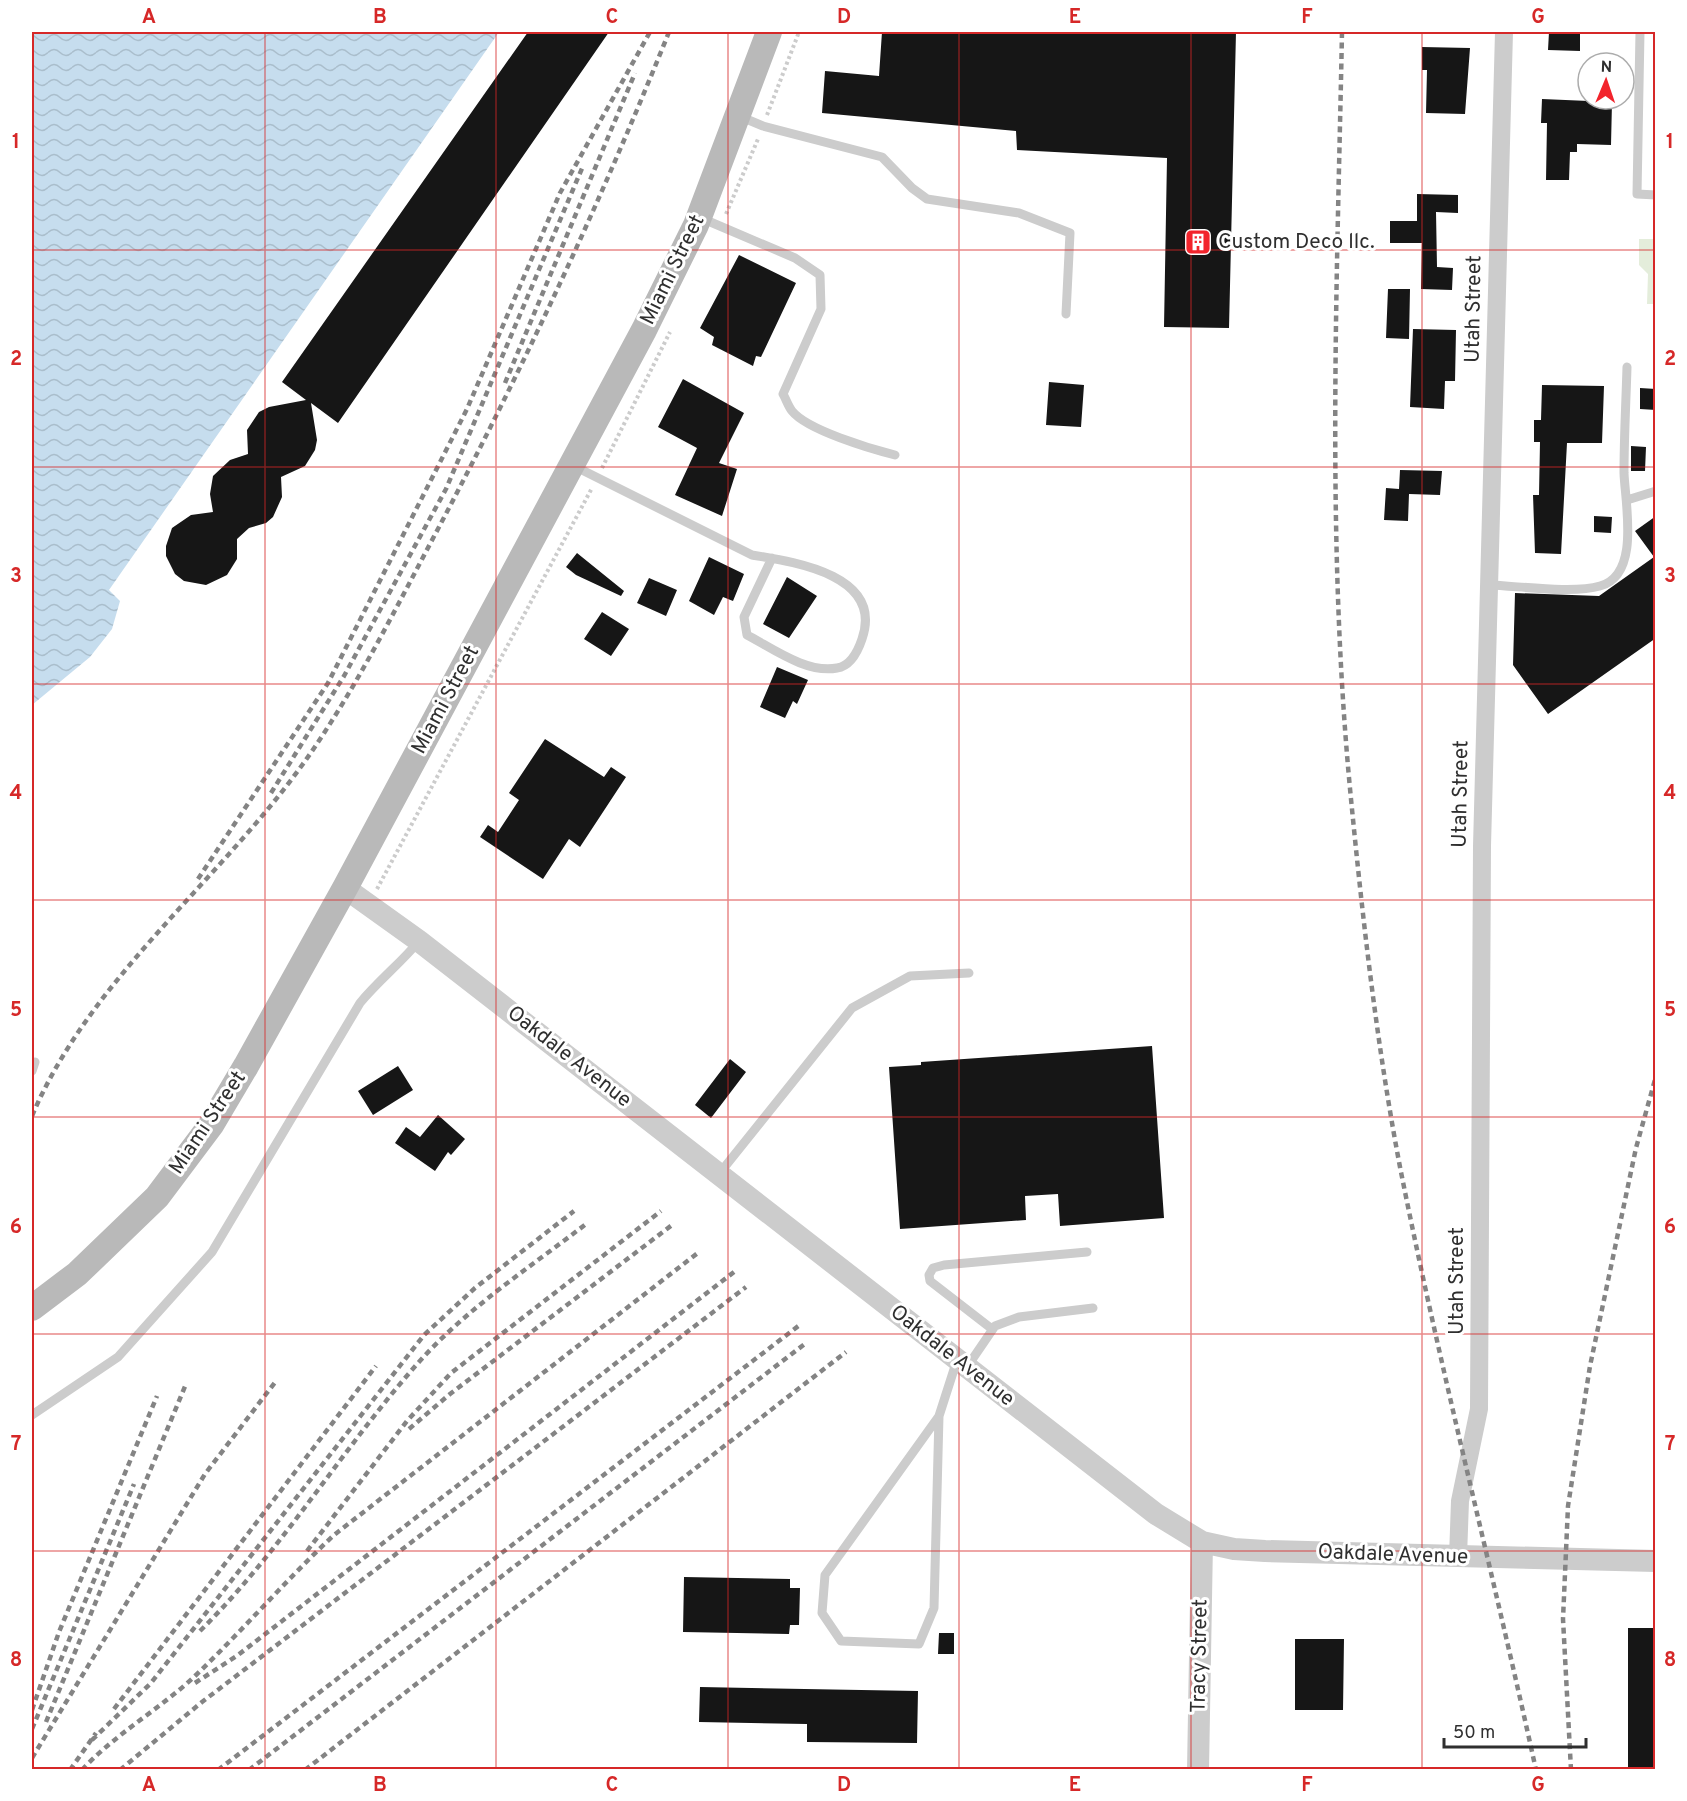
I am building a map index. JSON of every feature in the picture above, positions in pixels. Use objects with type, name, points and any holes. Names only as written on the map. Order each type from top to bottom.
[{"type":"main road","name":"Miami Street","points":[[32,1308],[76,1274],[157,1197],[211,1125],[345,888],[644,330],[699,217],[769,32]]},
{"type":"street","name":"Utah Street","points":[[1458,1557],[1460,1501],[1479,1409],[1482,857],[1504,32]]},
{"type":"street","name":"Oakdale Avenue","points":[[345,888],[419,941],[1156,1514],[1202,1542],[1255,1550],[1656,1561]]},
{"type":"street","name":"Tracy Street","points":[[1198,1770],[1202,1542]]},
{"type":"lane","points":[[1640,32],[1637,194],[1656,195]]},
{"type":"lane","points":[[739,116],[763,126],[882,157],[912,188],[927,199],[1019,213],[1070,232],[1066,314]]},
{"type":"lane","points":[[699,217],[795,258],[820,275],[821,309],[783,394],[793,412],[811,423],[859,446],[895,455]]},
{"type":"lane","points":[[1489,585],[1583,589],[1602,586],[1622,567],[1626,553],[1627,500],[1624,474],[1628,366]]},
{"type":"lane","points":[[572,465],[752,555],[772,558],[825,571],[846,584],[862,602],[867,627],[857,655],[838,669],[810,667],[747,635],[744,617],[772,558]]},
{"type":"lane","points":[[1627,500],[1656,491]]},
{"type":"lane","points":[[32,1415],[118,1357],[212,1252],[360,1003],[382,976],[401,962],[419,941]]},
{"type":"lane","points":[[719,1174],[852,1008],[910,976],[969,973]]},
{"type":"lane","points":[[992,1329],[930,1281],[929,1275],[933,1268],[944,1264],[1087,1252]]},
{"type":"lane","points":[[939,1416],[934,1608],[919,1644],[841,1641],[822,1613],[825,1575],[939,1416],[962,1363],[992,1329],[1019,1317],[1093,1308]]},
{"type":"green space","points":[[1639,239],[1655,239],[1655,304],[1647,304],[1648,274],[1639,265]]},
{"type":"water","points":[[32,32],[499,32],[109,590],[120,601],[112,629],[90,657],[32,705]]},
{"type":"building","points":[[528,32],[609,32],[338,423],[311,403],[317,440],[315,450],[305,466],[281,477],[282,497],[273,517],[266,523],[249,528],[237,539],[237,559],[227,575],[206,585],[184,581],[175,574],[166,556],[166,546],[172,528],[191,515],[213,512],[210,494],[213,476],[230,460],[248,454],[247,430],[259,412],[269,407],[306,400],[282,382]]},
{"type":"building","name":"Custom Deco llc.","points":[[882,32],[1236,32],[1229,328],[1164,327],[1167,158],[1017,150],[1016,131],[822,113],[825,71],[879,76]]},
{"type":"building","points":[[1549,32],[1580,32],[1580,51],[1548,50]]},
{"type":"building","points":[[1422,47],[1470,48],[1465,114],[1426,113],[1427,70],[1422,70]]},
{"type":"building","points":[[1542,99],[1576,100],[1576,111],[1612,111],[1611,145],[1577,144],[1577,152],[1570,152],[1569,180],[1546,180],[1547,123],[1541,123]]},
{"type":"building","points":[[1417,194],[1458,195],[1458,213],[1436,212],[1437,267],[1453,268],[1452,290],[1421,289],[1422,243],[1390,243],[1390,221],[1417,221]]},
{"type":"building","points":[[739,255],[796,283],[761,357],[756,356],[753,366],[712,345],[714,337],[700,328]]},
{"type":"building","points":[[1388,289],[1410,289],[1409,339],[1386,338]]},
{"type":"building","points":[[1413,329],[1456,330],[1455,381],[1445,381],[1444,409],[1410,407]]},
{"type":"building","points":[[683,379],[744,413],[719,463],[737,469],[722,516],[675,495],[697,448],[658,427]]},
{"type":"building","points":[[1049,382],[1084,385],[1081,427],[1046,425]]},
{"type":"building","points":[[1542,385],[1604,386],[1602,443],[1567,443],[1561,554],[1535,553],[1533,495],[1539,495],[1540,442],[1534,442],[1534,420],[1541,420]]},
{"type":"building","points":[[1640,388],[1656,389],[1656,410],[1640,409]]},
{"type":"building","points":[[1631,446],[1646,447],[1645,471],[1631,471]]},
{"type":"building","points":[[1400,470],[1442,471],[1440,495],[1409,494],[1408,521],[1384,520],[1386,488],[1399,489]]},
{"type":"building","points":[[1594,516],[1612,517],[1611,533],[1594,532]]},
{"type":"building","points":[[1656,516],[1656,638],[1548,714],[1513,665],[1515,593],[1599,596],[1654,557],[1635,531]]},
{"type":"building","points":[[577,553],[624,591],[621,596],[576,575],[566,567]]},
{"type":"building","points":[[709,557],[744,574],[733,601],[723,597],[714,615],[689,601]]},
{"type":"building","points":[[787,577],[817,596],[789,638],[763,624]]},
{"type":"building","points":[[649,578],[677,590],[666,616],[637,603]]},
{"type":"building","points":[[602,612],[629,629],[611,656],[584,639]]},
{"type":"building","points":[[777,667],[808,680],[797,704],[793,701],[785,718],[760,707]]},
{"type":"building","points":[[545,739],[604,777],[611,767],[626,777],[580,847],[569,839],[543,879],[480,837],[488,825],[498,832],[519,800],[509,793]]},
{"type":"building","points":[[1152,1046],[1164,1218],[1060,1226],[1058,1194],[1025,1196],[1026,1220],[900,1229],[889,1067],[921,1065],[921,1062]]},
{"type":"building","points":[[730,1059],[746,1072],[711,1118],[695,1105]]},
{"type":"building","points":[[398,1066],[413,1090],[373,1115],[358,1091]]},
{"type":"building","points":[[438,1115],[465,1139],[451,1155],[448,1152],[435,1171],[395,1143],[406,1127],[420,1137]]},
{"type":"building","points":[[684,1577],[790,1579],[790,1588],[800,1588],[799,1625],[790,1625],[789,1634],[683,1632]]},
{"type":"building","points":[[1628,1628],[1656,1628],[1656,1770],[1628,1770]]},
{"type":"building","points":[[939,1633],[954,1633],[954,1654],[938,1654]]},
{"type":"building","points":[[1295,1639],[1344,1639],[1343,1710],[1295,1710]]},
{"type":"building","points":[[700,1687],[918,1691],[917,1743],[807,1742],[807,1724],[699,1722]]},
{"type":"railway","points":[[198,879],[328,683],[467,409],[560,193],[650,32]]},
{"type":"railway","points":[[32,1116],[57,1065],[88,1018],[123,973],[276,799],[328,727],[378,643],[531,344],[589,220],[669,32]]},
{"type":"railway","points":[[1342,32],[1335,416],[1338,607],[1343,703],[1360,891],[1371,984],[1400,1167],[1432,1318],[1536,1770]]},
{"type":"railway","points":[[505,383],[635,73]]},
{"type":"railway","points":[[271,793],[344,676],[446,489],[583,166]]},
{"type":"railway","points":[[1571,1770],[1563,1619],[1568,1506],[1590,1366],[1636,1148],[1656,1076]]},
{"type":"railway","points":[[92,1740],[151,1683],[424,1335],[475,1288],[574,1211]]},
{"type":"railway","points":[[307,1551],[407,1421],[451,1373],[661,1211]]},
{"type":"railway","points":[[200,1631],[258,1567],[363,1430],[418,1363],[477,1307],[586,1224]]},
{"type":"railway","points":[[409,1429],[450,1394],[672,1225]]},
{"type":"railway","points":[[82,1770],[109,1745],[195,1676],[334,1535],[699,1252]]},
{"type":"railway","points":[[195,1683],[238,1655],[734,1272]]},
{"type":"railway","points":[[120,1770],[202,1702],[746,1287]]},
{"type":"railway","points":[[218,1770],[801,1324]]},
{"type":"railway","points":[[249,1770],[806,1343]]},
{"type":"railway","points":[[305,1770],[846,1352]]},
{"type":"railway","points":[[114,1709],[376,1366]]},
{"type":"railway","points":[[32,1758],[205,1474],[276,1381]]},
{"type":"railway","points":[[46,1722],[186,1384]]},
{"type":"railway","points":[[32,1710],[59,1632],[157,1396]]},
{"type":"railway","points":[[32,1729],[134,1484]]},
{"type":"railway","points":[[70,1770],[96,1733]]},
{"type":"place","name":"Custom Deco llc.","points":[[1198,242]]}]
